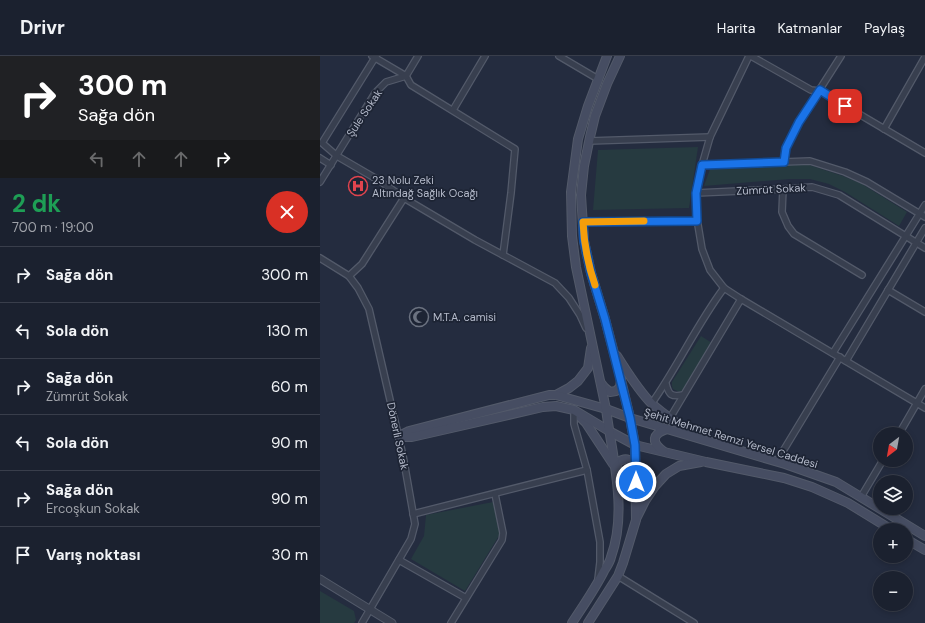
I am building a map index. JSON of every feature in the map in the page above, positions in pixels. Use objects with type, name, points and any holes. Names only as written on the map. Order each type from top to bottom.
[{"type":"main road","points":[[572,623],[598,583],[611,558],[616,536],[618,515],[616,470],[606,409],[576,267],[572,236],[571,192],[578,138],[588,106],[607,56]]},
{"type":"main road","points":[[620,56],[607,84],[595,116],[584,166],[581,195],[584,241],[591,273],[621,380],[635,445],[636,520]]},
{"type":"main road","points":[[556,395],[578,381],[588,368],[592,339]]},
{"type":"main road","points":[[613,349],[635,384],[652,404],[698,438]]},
{"type":"main road","points":[[600,382],[610,392],[616,391],[620,387],[621,380]]},
{"type":"main road","name":"Şehit Mehmet Remzi Yersel Caddesi","points":[[399,436],[409,431],[556,395],[777,461],[836,482],[925,536]]},
{"type":"main road","name":"Şehit Mehmet Remzi Yersel Caddesi","points":[[399,436],[412,437],[543,407],[556,406],[574,410],[609,432],[635,445],[706,462],[784,478],[812,486],[848,503],[881,523]]},
{"type":"main road","points":[[574,410],[586,423],[608,455],[616,470]]},
{"type":"main road","points":[[663,451],[656,446],[654,441],[656,435],[667,429]]},
{"type":"main road","points":[[616,470],[618,462],[623,459],[628,460],[633,464],[636,470]]},
{"type":"main road","points":[[588,623],[618,576],[636,520],[655,486],[666,474],[679,466],[706,462]]},
{"type":"main road","points":[[913,543],[925,550]]},
{"type":"street","points":[[406,76],[418,56]]},
{"type":"street","points":[[453,110],[485,56]]},
{"type":"street","points":[[559,56],[598,79]]},
{"type":"street","points":[[925,153],[820,90],[810,90],[750,56],[710,137],[696,193],[697,221],[702,250],[710,270],[724,288],[925,408]]},
{"type":"street","points":[[784,162],[786,148],[799,122],[841,56]]},
{"type":"street","points":[[503,255],[515,149],[411,85],[406,76],[374,57],[322,142],[337,156],[380,181],[404,198],[475,240],[555,283],[569,298],[580,315],[592,339]]},
{"type":"street","points":[[884,129],[925,57]]},
{"type":"street","name":"Şule Sokak","points":[[320,182],[375,93],[386,82],[406,76]]},
{"type":"street","points":[[589,141],[710,137]]},
{"type":"street","points":[[320,158],[331,164]]},
{"type":"street","points":[[702,165],[810,161],[845,172],[867,182],[922,216]]},
{"type":"street","name":"Zümrüt Sokak","points":[[696,193],[812,187],[839,195],[925,248]]},
{"type":"street","points":[[783,189],[782,212],[788,226],[794,234],[862,275]]},
{"type":"street","points":[[349,276],[362,264],[404,198]]},
{"type":"street","points":[[833,353],[906,236],[922,216],[925,204]]},
{"type":"street","points":[[583,222],[697,221]]},
{"type":"street","points":[[846,360],[925,228]]},
{"type":"street","name":"Dönerli Sokak","points":[[320,258],[349,276],[358,288],[369,310],[399,436],[415,524],[411,540],[362,623]]},
{"type":"street","points":[[652,404],[666,384],[714,301],[724,288]]},
{"type":"street","points":[[888,290],[925,312]]},
{"type":"street","points":[[670,418],[741,299]]},
{"type":"street","points":[[777,461],[840,357]]},
{"type":"street","points":[[666,384],[668,392],[671,395],[683,395]]},
{"type":"street","points":[[902,427],[925,389]]},
{"type":"street","points":[[574,410],[574,424],[588,470],[600,542],[598,583]]},
{"type":"street","points":[[861,497],[879,467]]},
{"type":"street","points":[[413,514],[588,470]]},
{"type":"street","points":[[451,623],[502,540],[503,533],[495,494]]},
{"type":"street","points":[[399,560],[466,598]]},
{"type":"street","points":[[618,576],[694,623]]},
{"type":"street","points":[[320,579],[392,623]]},
{"type":"shaded area","points":[[698,147],[689,208],[593,210],[598,150]]},
{"type":"shaded area","points":[[806,164],[843,176],[862,184],[907,212],[899,226],[845,192],[829,184],[810,179],[790,179],[704,186],[710,169]]},
{"type":"shaded area","points":[[701,336],[712,343],[683,390],[679,392],[673,389],[672,382]]},
{"type":"shaded area","points":[[493,502],[500,534],[465,591],[411,559],[424,536],[426,515]]},
{"type":"shaded area","points":[[320,591],[354,611],[356,620],[354,623],[320,623]]},
{"type":"slow traffic","points":[[595,285],[584,241],[583,222],[644,221]]},
{"type":"place","name":"23 Nolu Zeki Altındağ Sağlık Ocağı","points":[[358,186]]},
{"type":"place","name":"M.T.A. camisi","points":[[419,317]]},
{"type":"route","points":[[636,482],[635,445],[630,418],[605,319],[591,273],[584,241],[583,222],[697,221],[696,193],[702,165],[784,162],[786,148],[799,122],[820,90],[845,106]]}]
